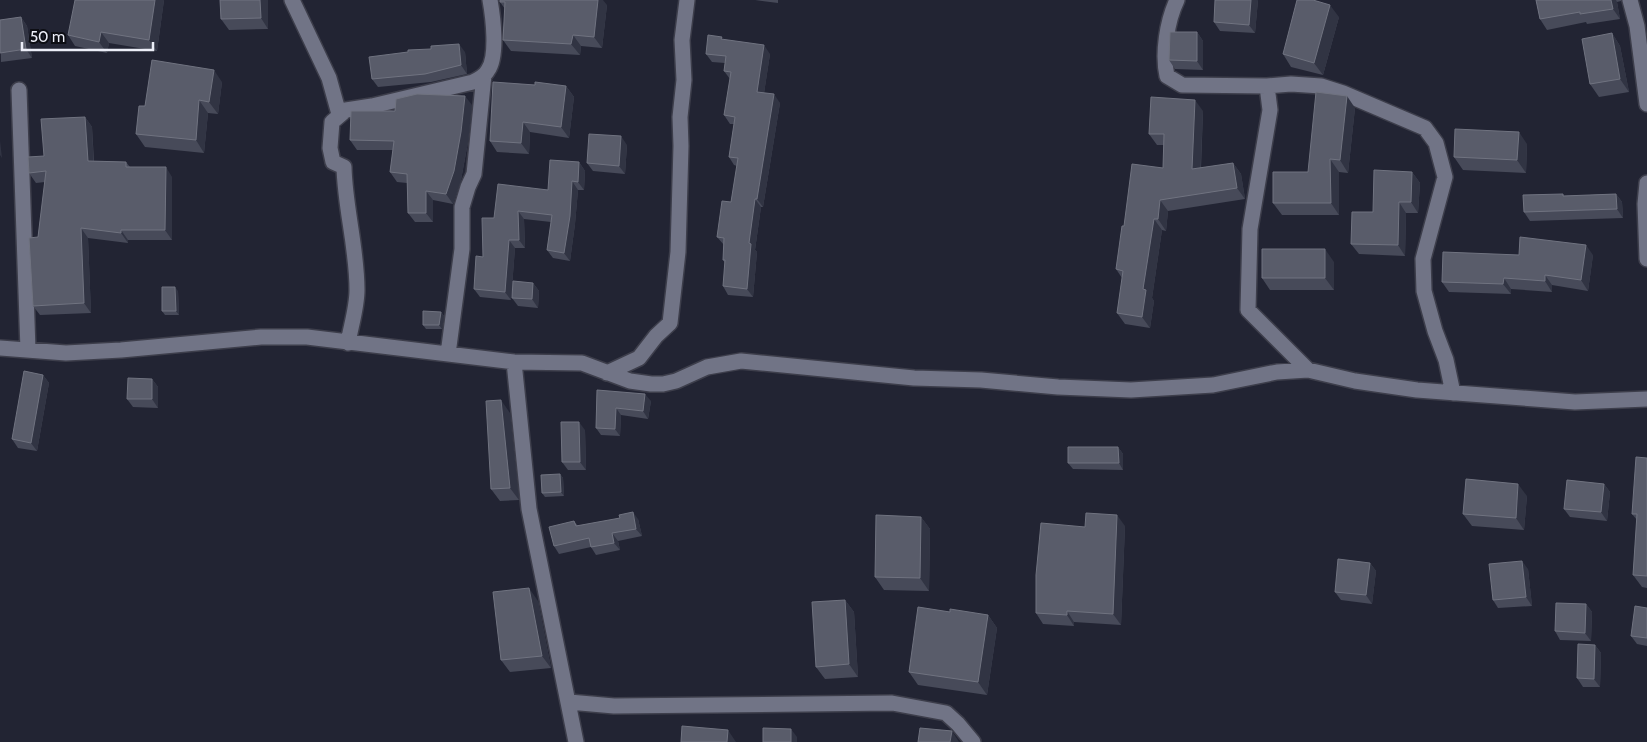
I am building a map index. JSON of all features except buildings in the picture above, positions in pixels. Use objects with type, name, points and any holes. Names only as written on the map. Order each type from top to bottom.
[{"type":"street","points":[[292,0],[329,78],[338,114]]},
{"type":"street","points":[[348,343],[357,291],[354,242],[344,186],[344,167],[333,162],[330,148],[332,122],[338,114],[346,110],[372,106],[473,82],[484,75],[493,60],[493,28],[490,0]]},
{"type":"street","points":[[607,372],[621,368],[639,358],[670,322],[678,252],[680,117],[684,80],[682,40],[687,0]]},
{"type":"street","points":[[1177,0],[1172,12],[1164,62],[1167,76],[1182,85],[1267,86],[1291,84],[1321,86],[1343,93],[1425,128],[1436,143],[1445,177],[1424,259],[1424,291],[1435,331],[1446,360],[1453,393]]},
{"type":"street","points":[[1630,0],[1637,26],[1647,104]]},
{"type":"street","points":[[448,354],[462,249],[462,206],[474,174],[484,75]]},
{"type":"street","points":[[1267,86],[1270,110],[1250,229],[1248,310],[1308,370]]},
{"type":"street","points":[[19,90],[28,350]]},
{"type":"street","points":[[1647,183],[1645,204],[1647,259]]},
{"type":"street","points":[[0,348],[66,353],[260,337],[307,337],[514,362],[582,364],[630,381],[663,384],[707,367],[741,361],[914,378],[981,380],[1058,387],[1130,390],[1213,385],[1277,372],[1308,370],[1355,381],[1416,390],[1453,393],[1575,402],[1646,396]]},
{"type":"street","points":[[514,362],[529,509],[576,742]]},
{"type":"street","points":[[569,702],[614,706],[892,703],[946,713],[973,742]]}]
